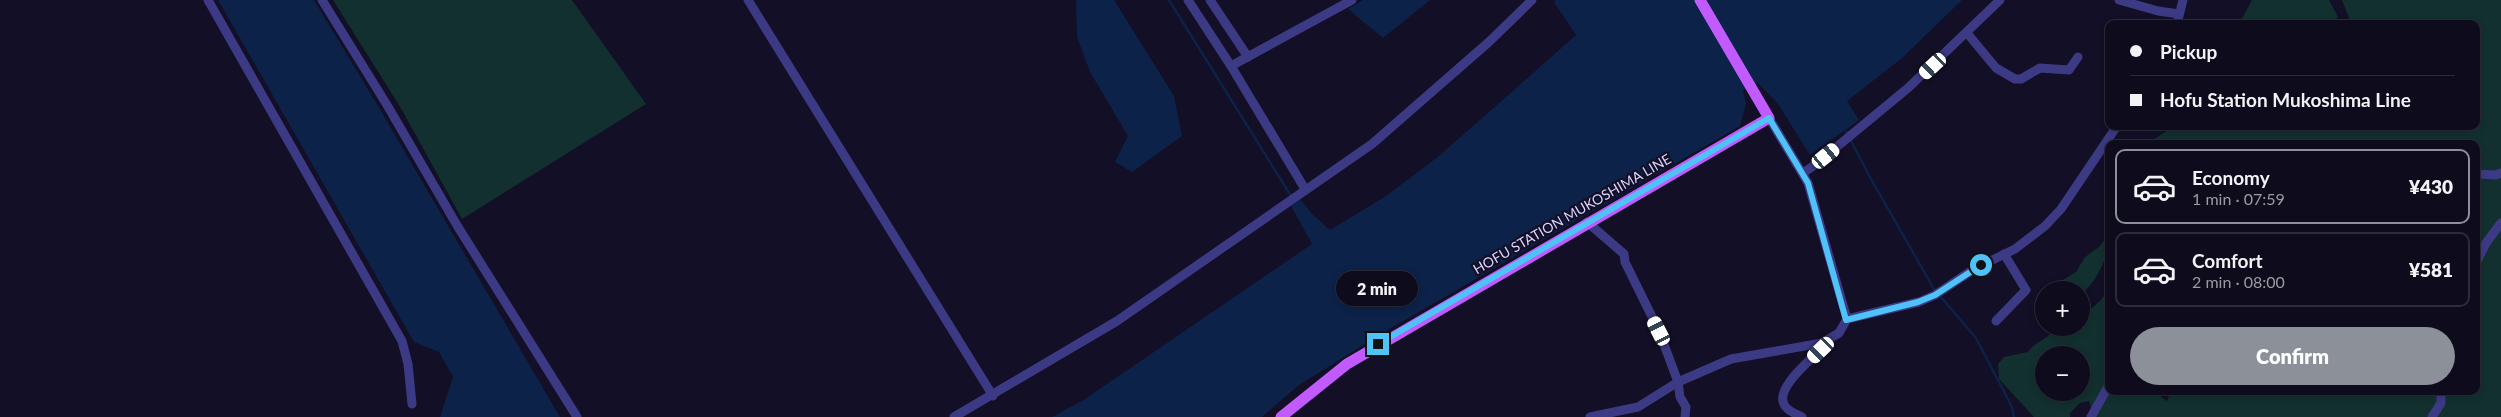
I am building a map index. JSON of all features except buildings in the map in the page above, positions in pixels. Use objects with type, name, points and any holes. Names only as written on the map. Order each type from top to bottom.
[{"type":"main road","points":[[1700,0],[1769,118]]},
{"type":"main road","name":"HOFU STATION MUKOSHIMA LINE","points":[[1281,417],[1347,364],[1769,118]]},
{"type":"street","points":[[208,0],[402,340],[408,364],[412,404]]},
{"type":"street","points":[[322,0],[388,106],[458,227],[578,417]]},
{"type":"street","points":[[748,0],[992,396]]},
{"type":"street","points":[[1188,0],[1231,66],[1305,190]]},
{"type":"street","points":[[1231,66],[1352,0]]},
{"type":"street","points":[[1803,173],[1850,137],[1908,88],[2000,0]]},
{"type":"street","points":[[2119,0],[2158,11],[2179,14]]},
{"type":"street","points":[[2178,20],[2183,0]]},
{"type":"street","points":[[1213,1],[1248,57]]},
{"type":"street","points":[[954,417],[1117,321],[1372,144],[1490,41],[1529,1]]},
{"type":"street","points":[[1967,33],[1996,68],[2015,79],[2021,78],[2040,68],[2069,70],[2078,57]]},
{"type":"street","points":[[1590,417],[1638,407],[1678,382],[1744,355],[1809,347],[1822,343],[1840,333],[1846,320],[1803,173],[1769,118]]},
{"type":"street","points":[[1846,320],[1918,302],[1935,295],[1974,269],[2015,249],[2039,231],[2061,209],[2105,144]]},
{"type":"street","points":[[2480,174],[2496,175],[2501,173]]},
{"type":"street","points":[[1588,222],[1624,254],[1625,262],[1659,331],[1678,382],[1680,397],[1686,407],[1685,417]]},
{"type":"street","points":[[2480,255],[2486,243],[2501,223]]},
{"type":"street","points":[[1996,321],[2026,290],[2004,254]]},
{"type":"street","points":[[1802,417],[1786,408],[1783,403],[1784,389],[1821,350],[1822,343]]},
{"type":"street","points":[[2091,417],[2105,392]]},
{"type":"street","points":[[2432,417],[2441,403],[2441,395]]},
{"type":"green space","points":[[333,0],[572,0],[646,104],[462,219],[402,110]]},
{"type":"green space","points":[[2252,0],[2329,0],[2338,17],[2335,20],[2241,20]]},
{"type":"green space","points":[[2342,0],[2501,0],[2501,417],[2088,417],[2092,411],[2089,401],[2080,403],[2070,413],[2070,417],[2034,417],[1999,379],[1998,364],[2004,357],[2028,352],[2034,345],[2048,336],[2090,336],[2090,310],[2105,294],[2105,395],[2159,395],[2167,401],[2169,395],[2480,395],[2480,140],[2153,140],[2168,130],[2480,130],[2480,20],[2351,20]]},
{"type":"green space","points":[[2105,239],[2105,259],[2090,286],[2090,281],[2062,281],[2076,272],[2085,257],[2099,247]]},
{"type":"water","points":[[218,0],[314,0],[560,417],[440,417],[453,377],[439,352],[414,342]]},
{"type":"water","points":[[1076,0],[1114,0],[1174,96],[1182,136],[1132,172],[1115,162],[1128,136],[1090,72],[1077,37]]},
{"type":"water","points":[[1363,0],[1430,0],[1383,38],[1348,9]]},
{"type":"water","points":[[1556,0],[1962,0],[1901,59],[1847,101],[1859,120],[1810,155],[1778,104],[1758,83],[1743,90],[1746,104],[1740,126],[1386,331],[1299,385],[1262,417],[1052,417],[1082,401],[1312,244],[1291,206],[1300,199],[1312,214],[1330,230],[1386,196],[1439,156],[1576,35],[1554,2]]},
{"type":"waterway","points":[[1169,0],[1291,196]]},
{"type":"waterway","points":[[1846,131],[1871,179],[1934,289],[1976,338],[2012,407],[2014,417]]},
{"type":"route","points":[[1378,344],[1769,118],[1808,183],[1814,211],[1846,320],[1918,302],[1935,295],[1981,265]]}]
